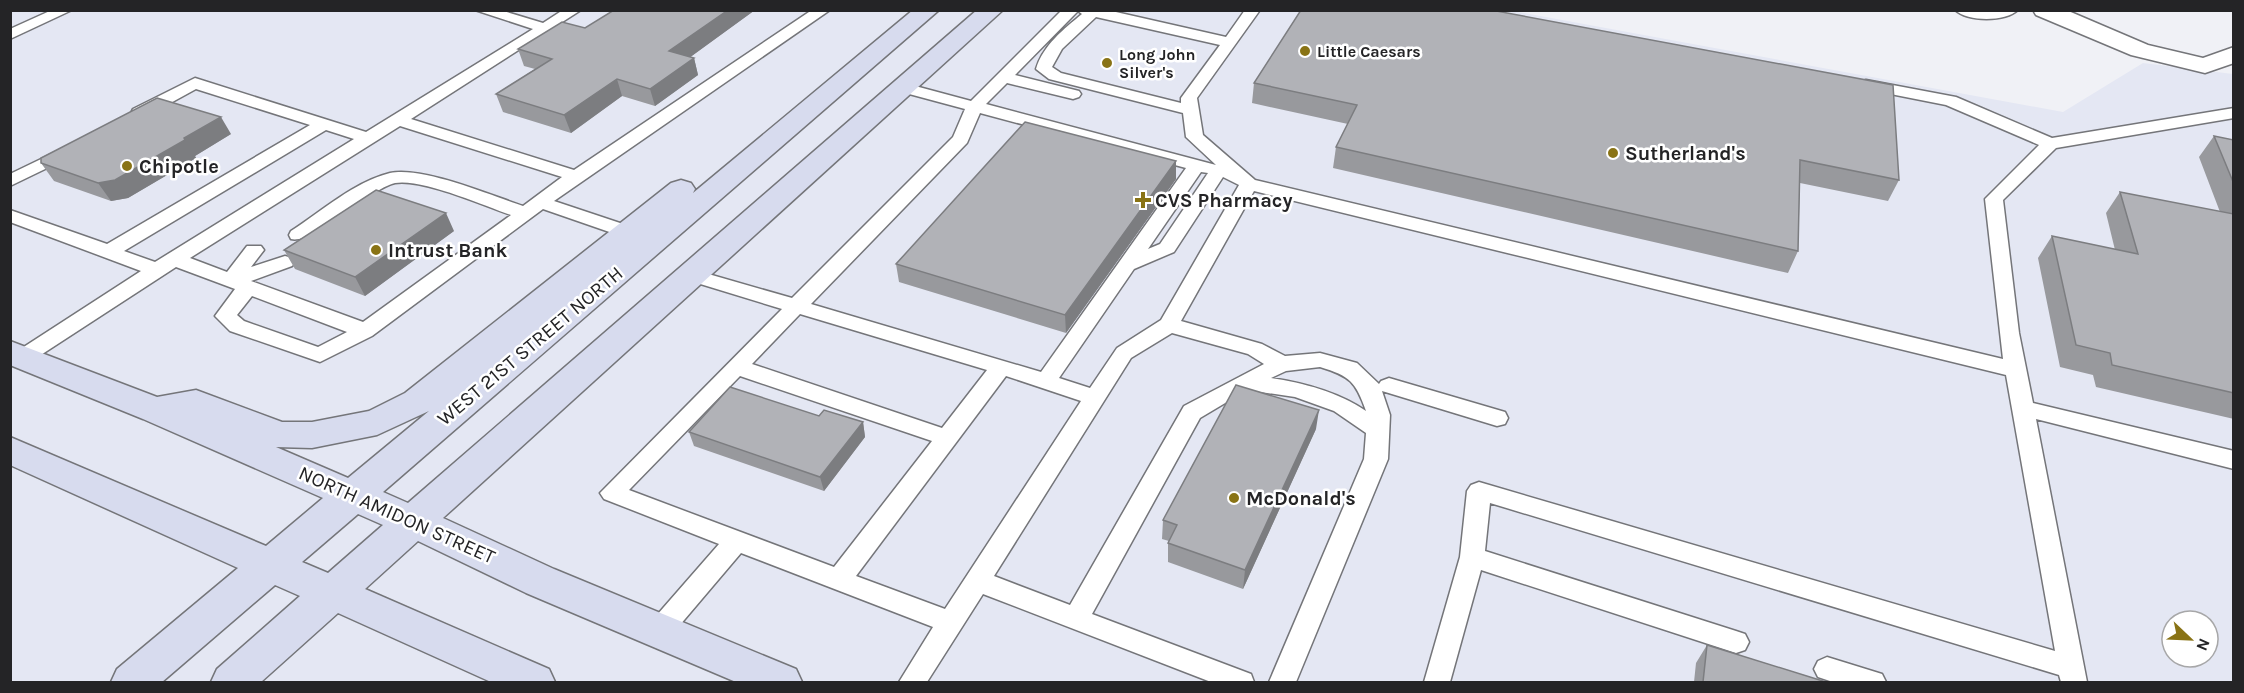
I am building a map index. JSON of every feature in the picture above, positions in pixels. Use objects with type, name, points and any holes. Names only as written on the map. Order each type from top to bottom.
[{"type":"main road","name":"WEST 21ST STREET NORTH","points":[[132,682],[928,10]]},
{"type":"main road","points":[[232,682],[992,10]]},
{"type":"main road","points":[[155,410],[196,402],[279,435],[312,435],[377,422],[417,402],[756,127],[822,98]]},
{"type":"main road","name":"NORTH AMIDON STREET","points":[[17,355],[155,410],[354,495],[540,581],[781,682]]},
{"type":"main road","points":[[10,450],[534,682]]},
{"type":"street","points":[[2061,13],[2140,51],[2205,66],[2234,54]]},
{"type":"lane","points":[[10,35],[64,10]]},
{"type":"lane","points":[[482,10],[546,28]]},
{"type":"lane","points":[[17,355],[174,260],[574,10]]},
{"type":"lane","points":[[239,284],[268,257],[239,284],[225,316],[237,326],[320,355],[365,331],[576,176],[823,10]]},
{"type":"lane","points":[[951,623],[612,494],[961,139],[974,107],[1071,10]]},
{"type":"lane","points":[[1245,180],[1195,137],[1189,98],[1253,10]]},
{"type":"lane","points":[[1962,10],[1980,15],[2011,10]]},
{"type":"lane","points":[[1192,117],[1055,76],[1044,69],[1045,61],[1089,11],[1229,42]]},
{"type":"lane","points":[[1004,77],[1192,117]]},
{"type":"lane","points":[[1844,81],[1950,101],[2050,144],[2234,113]]},
{"type":"lane","points":[[123,121],[195,84],[368,138]]},
{"type":"lane","points":[[904,88],[1197,165],[1245,180],[2016,370]]},
{"type":"lane","points":[[398,120],[576,176]]},
{"type":"lane","points":[[108,252],[324,124]]},
{"type":"lane","points":[[10,181],[82,143]]},
{"type":"lane","points":[[1437,682],[1472,557],[1479,490],[2072,675],[2009,333],[1994,199],[2050,144]]},
{"type":"lane","points":[[1046,381],[1197,165]]},
{"type":"lane","points":[[1126,266],[1167,248],[1218,171]]},
{"type":"lane","points":[[292,232],[342,207],[372,187],[395,177],[420,180],[628,232]]},
{"type":"lane","points":[[912,682],[1124,353],[1169,326],[1245,180]]},
{"type":"lane","points":[[317,240],[342,207]]},
{"type":"lane","points":[[10,215],[157,270]]},
{"type":"lane","points":[[174,260],[365,331]]},
{"type":"lane","points":[[691,275],[795,308],[1001,367],[1096,398]]},
{"type":"lane","points":[[1169,326],[1255,349],[1282,364]]},
{"type":"lane","points":[[1076,620],[1192,412],[1282,364],[1320,360],[1349,368],[1368,384],[1378,415],[1376,459],[1283,682]]},
{"type":"lane","points":[[736,367],[947,438]]},
{"type":"lane","points":[[839,580],[1001,367]]},
{"type":"lane","points":[[1245,382],[1297,390],[1342,405],[1378,430]]},
{"type":"lane","points":[[1389,386],[1497,418]]},
{"type":"lane","points":[[2022,408],[2234,460]]},
{"type":"lane","points":[[659,631],[736,541]]},
{"type":"lane","points":[[1472,557],[1736,642]]},
{"type":"lane","points":[[978,581],[1241,682]]},
{"type":"lane","points":[[1827,669],[1872,682]]},
{"type":"shaded area","points":[[10,11],[1513,11],[2063,112],[2143,63],[2233,74],[2233,682],[11,682]]},
{"type":"building","points":[[614,10],[728,10],[669,51],[694,58],[650,89],[617,79],[564,115],[496,94],[552,59],[518,49],[562,22],[585,28]]},
{"type":"building","name":"Sutherland's","points":[[1301,10],[1491,10],[1893,85],[1899,180],[1800,160],[1798,251],[1336,147],[1357,105],[1254,83]]},
{"type":"building","points":[[157,98],[221,117],[115,180],[98,183],[41,163],[41,158]]},
{"type":"building","name":"CVS Pharmacy","points":[[1025,122],[1176,161],[1065,315],[896,264]]},
{"type":"building","points":[[2214,136],[2234,140],[2234,184]]},
{"type":"building","points":[[376,190],[446,213],[355,277],[284,250]]},
{"type":"building","points":[[2120,192],[2234,214],[2234,393],[2112,365],[2110,353],[2076,345],[2052,236],[2138,254]]},
{"type":"building","name":"McDonald's","points":[[1236,385],[1319,410],[1245,570],[1168,543],[1177,525],[1163,520]]},
{"type":"building","points":[[730,387],[819,416],[824,410],[863,422],[820,477],[689,432]]},
{"type":"building","points":[[1707,645],[1826,682],[1703,682]]},
{"type":"place","name":"Little Caesars","points":[[1305,51]]},
{"type":"place","name":"Long John Silver's","points":[[1107,63]]},
{"type":"place","name":"Sutherland's","points":[[1613,153]]},
{"type":"place","name":"Chipotle","points":[[127,166]]},
{"type":"place","name":"CVS Pharmacy","points":[[1143,200]]},
{"type":"place","name":"Intrust Bank","points":[[376,250]]},
{"type":"place","name":"McDonald's","points":[[1234,498]]}]
